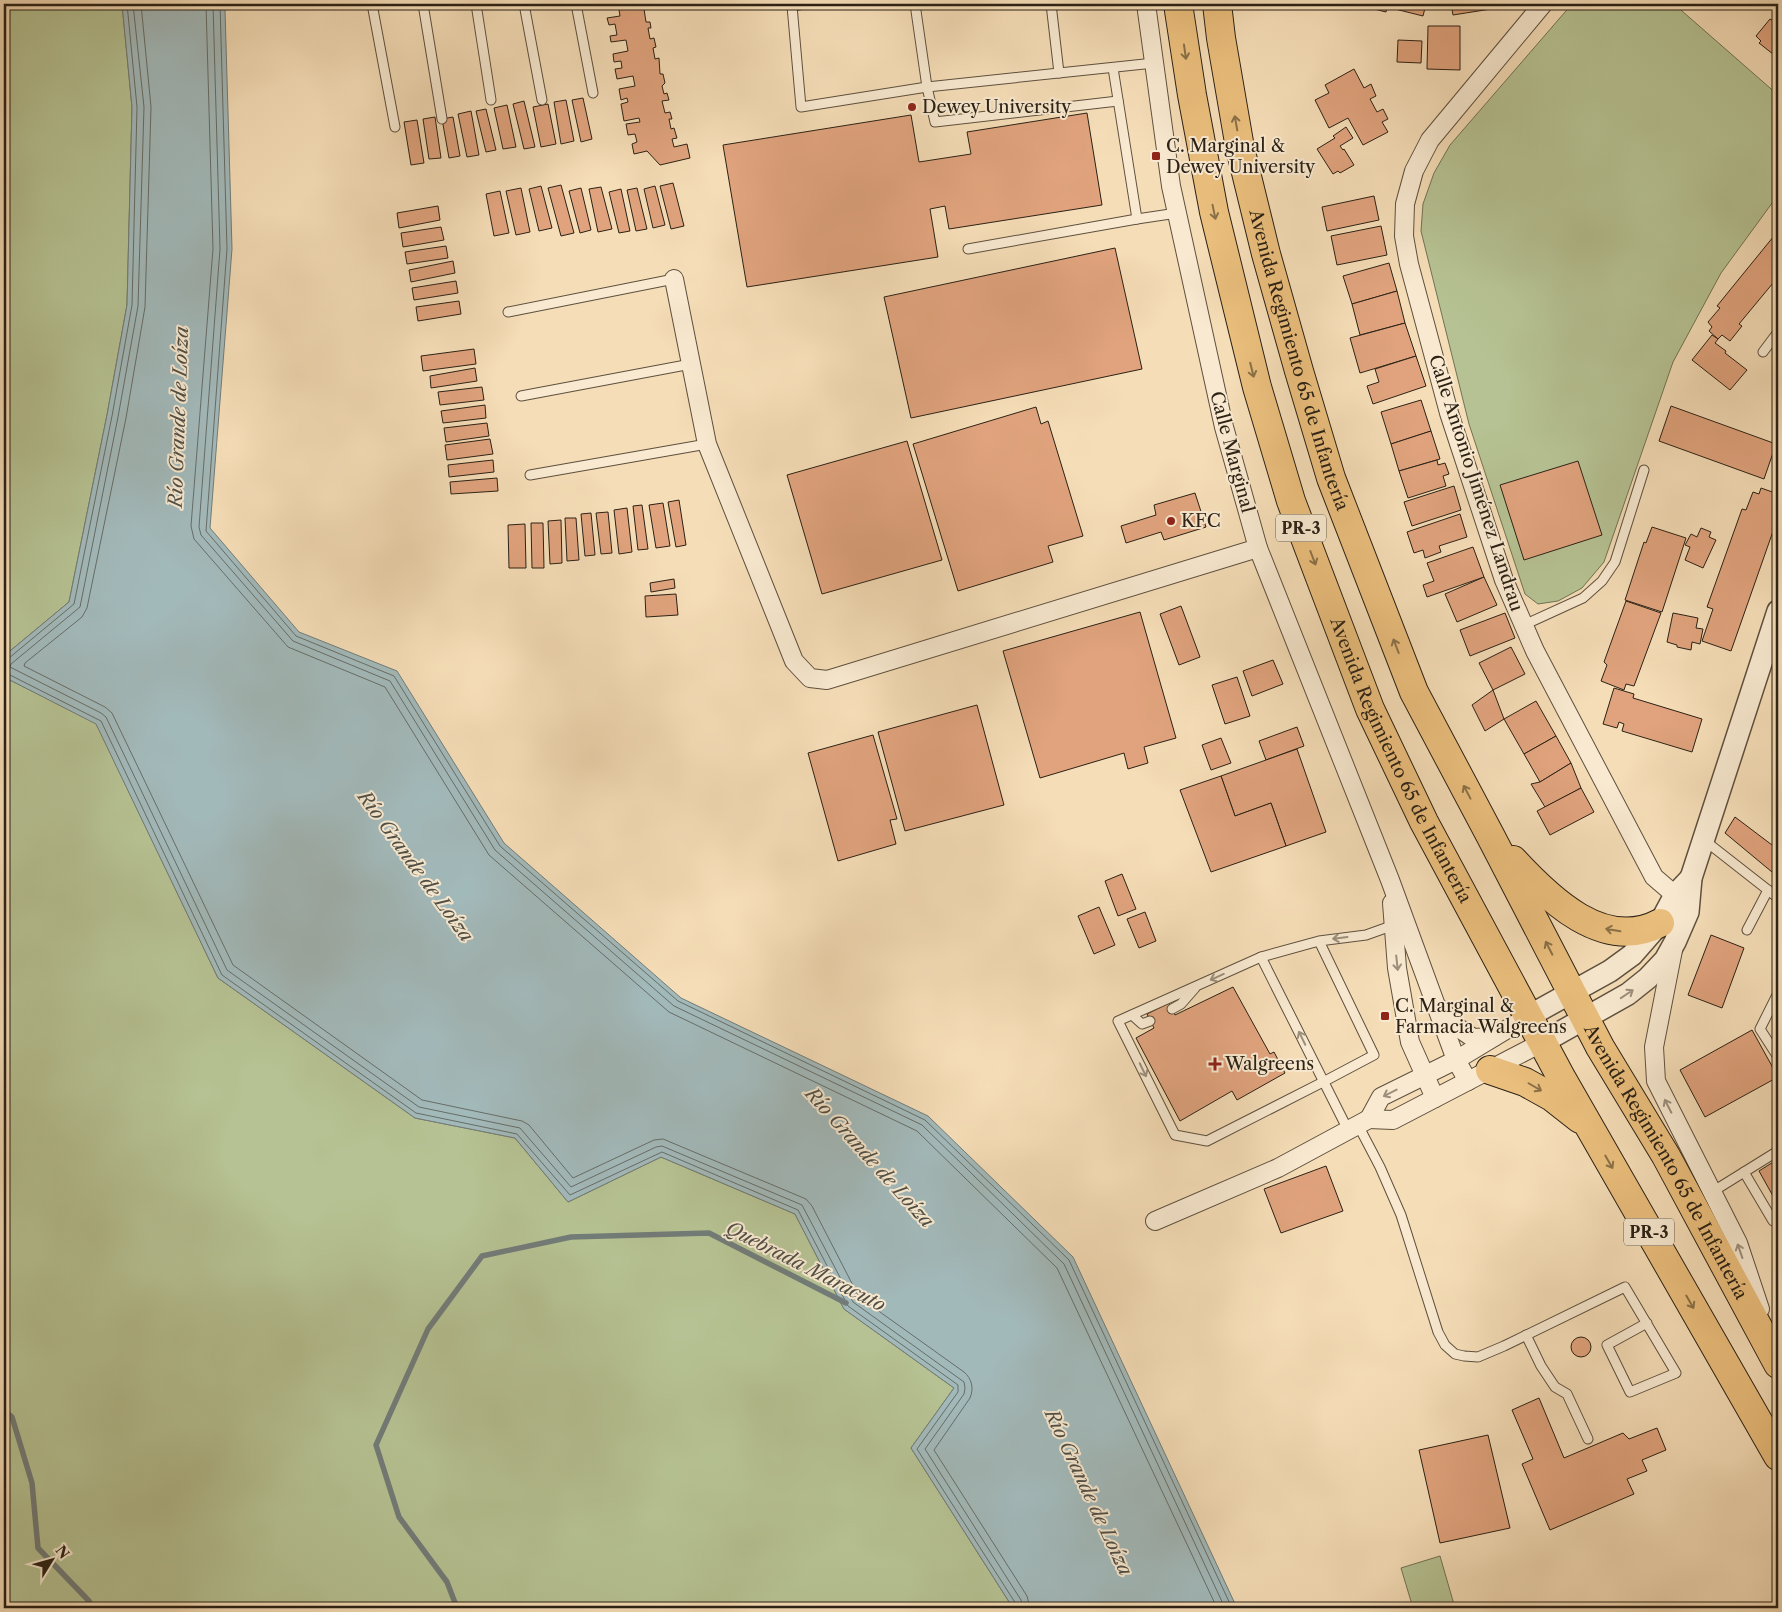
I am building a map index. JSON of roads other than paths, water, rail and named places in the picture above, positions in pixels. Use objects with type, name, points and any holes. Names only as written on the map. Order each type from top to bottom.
[{"type":"main road","name":"Avenida Regimiento 65 de Infantería","points":[[1178,4],[1192,95],[1214,212],[1257,387],[1291,501],[1370,709],[1424,822],[1588,1126],[1759,1419],[1778,1456]]},
{"type":"main road","name":"Avenida Regimiento 65 de Infantería","points":[[1217,4],[1220,38],[1240,148],[1271,272],[1331,478],[1414,692],[1600,1047],[1666,1156],[1778,1364]]},
{"type":"main road","points":[[1490,835],[1556,903],[1592,925],[1619,932],[1649,929],[1668,932]]},
{"type":"main road","points":[[1479,1075],[1525,1082],[1564,1106],[1588,1126]]},
{"type":"street","name":"Calle Marginal","points":[[1146,4],[1171,186],[1224,427],[1258,548],[1390,880],[1456,1060],[1479,1075]]},
{"type":"street","name":"Calle Antonio Jiménez Landrau","points":[[1543,4],[1430,140],[1414,171],[1405,204],[1404,236],[1408,264],[1449,413],[1504,580],[1540,660],[1654,877],[1682,898]]},
{"type":"street","points":[[674,279],[707,444],[794,661],[810,678],[827,680],[1258,548]]},
{"type":"street","points":[[1155,1221],[1278,1168],[1358,1125],[1393,1120],[1543,1042],[1628,994],[1648,978],[1665,960],[1668,932],[1691,878],[1704,840],[1778,610]]},
{"type":"street","name":"Calle Marginal","points":[[1390,880],[1397,968],[1410,1042],[1435,1098]]},
{"type":"street","points":[[1358,1125],[1381,1098],[1456,1060],[1529,1016],[1610,971],[1668,932]]},
{"type":"street","points":[[1668,932],[1666,984],[1654,1047],[1656,1081],[1738,1244],[1778,1364]]},
{"type":"street","points":[[1434,1000],[1453,1024],[1473,1038],[1495,1037]]},
{"type":"lane","points":[[372,4],[395,127]]},
{"type":"lane","points":[[423,4],[442,119]]},
{"type":"lane","points":[[476,4],[491,100]]},
{"type":"lane","points":[[524,4],[542,100]]},
{"type":"lane","points":[[576,4],[593,93]]},
{"type":"lane","points":[[805,4],[792,6],[801,107],[927,87],[1154,64]]},
{"type":"lane","points":[[915,4],[927,87],[935,122],[1118,101]]},
{"type":"lane","points":[[1050,4],[1059,73]]},
{"type":"lane","points":[[1113,68],[1137,219]]},
{"type":"lane","points":[[968,249],[1177,213]]},
{"type":"lane","points":[[508,312],[674,279]]},
{"type":"lane","points":[[1763,352],[1778,332]]},
{"type":"lane","points":[[522,396],[691,364]]},
{"type":"lane","points":[[530,476],[707,444]]},
{"type":"lane","points":[[1524,625],[1583,598],[1602,581],[1615,562],[1644,470]]},
{"type":"lane","points":[[1704,840],[1778,898]]},
{"type":"lane","points":[[1747,930],[1768,890]]},
{"type":"lane","points":[[1319,941],[1374,1054],[1207,1141],[1175,1135],[1118,1021],[1261,957],[1319,941],[1366,935],[1394,925]]},
{"type":"lane","points":[[1261,957],[1323,1082],[1358,1125],[1380,1166],[1401,1215],[1438,1332],[1455,1354],[1478,1357],[1625,1287],[1647,1323],[1676,1373],[1630,1392],[1607,1345],[1647,1323]]},
{"type":"lane","points":[[1172,1009],[1181,1004],[1197,986]]},
{"type":"lane","points":[[1778,994],[1760,1029],[1778,1057]]},
{"type":"lane","points":[[1132,1015],[1142,1024],[1150,1021]]},
{"type":"lane","points":[[1712,1192],[1778,1151]]},
{"type":"lane","points":[[1744,1172],[1773,1221]]},
{"type":"lane","points":[[1526,1335],[1541,1366],[1555,1387],[1567,1394],[1588,1439]]},
{"type":"water","name":"Río Grande de Loíza","points":[[122,4],[224,4],[232,249],[210,528],[299,632],[397,671],[504,843],[681,998],[928,1116],[1073,1257],[1237,1608],[1013,1608],[911,1448],[954,1388],[844,1309],[795,1214],[661,1157],[568,1202],[515,1138],[415,1118],[218,978],[96,724],[4,677],[4,656],[69,602],[127,305],[132,107]]},
{"type":"waterway","name":"Quebrada Maracuto","points":[[457,1608],[447,1582],[399,1517],[376,1445],[428,1329],[482,1256],[571,1237],[709,1233],[846,1303]]},
{"type":"waterway","name":"Quebrada Maracuto","points":[[4,1410],[12,1417],[32,1483],[38,1548],[89,1601],[93,1608]]},
{"type":"place","name":"Dewey University","points":[[912,107]]},
{"type":"place","name":"C. Marginal & Dewey University","points":[[1156,156]]},
{"type":"place","name":"KFC","points":[[1171,521]]},
{"type":"place","name":"C. Marginal & Farmacia Walgreens","points":[[1385,1016]]},
{"type":"place","name":"Walgreens","points":[[1215,1064]]}]
